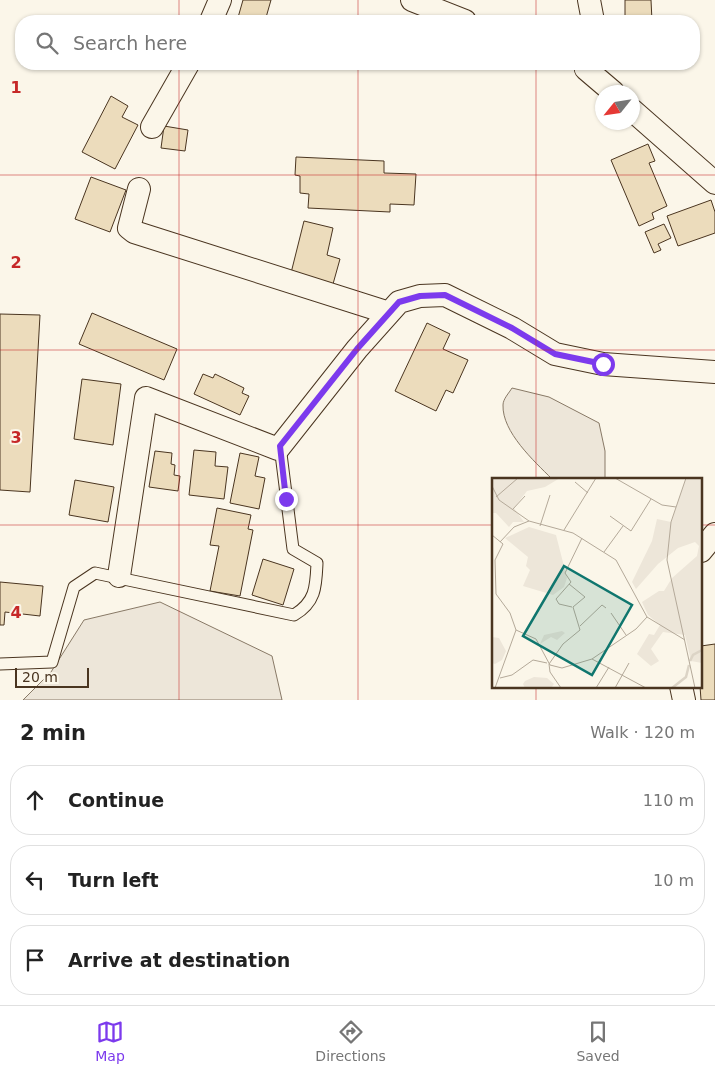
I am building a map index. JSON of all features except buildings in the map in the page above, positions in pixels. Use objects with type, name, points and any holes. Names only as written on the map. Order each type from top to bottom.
[{"type":"street","points":[[214,15],[220,0]]},
{"type":"street","points":[[412,0],[450,15]]},
{"type":"street","points":[[589,0],[592,15]]},
{"type":"street","points":[[152,127],[185,70]]},
{"type":"street","points":[[587,70],[605,85]]},
{"type":"street","points":[[640,117],[715,183]]},
{"type":"street","points":[[139,189],[129,228],[134,232],[389,313]]},
{"type":"street","points":[[119,576],[146,398],[278,449],[357,349],[399,302],[420,296],[445,295],[512,328],[555,354],[603,364],[715,372]]},
{"type":"street","points":[[702,550],[715,534]]},
{"type":"lane","points":[[0,664],[52,662],[74,587],[95,573],[119,576],[294,615],[304,609],[316,588],[317,563],[293,548],[280,446]]},
{"type":"shaded area","points":[[512,388],[549,397],[599,423],[605,451],[605,478],[551,478],[513,436],[504,415],[503,403]]},
{"type":"shaded area","points":[[160,602],[272,656],[282,700],[23,700],[51,672],[84,620]]},
{"type":"route","points":[[286,499],[280,446],[357,349],[399,302],[420,296],[445,295],[512,328],[527,339],[555,354],[603,364]]}]
